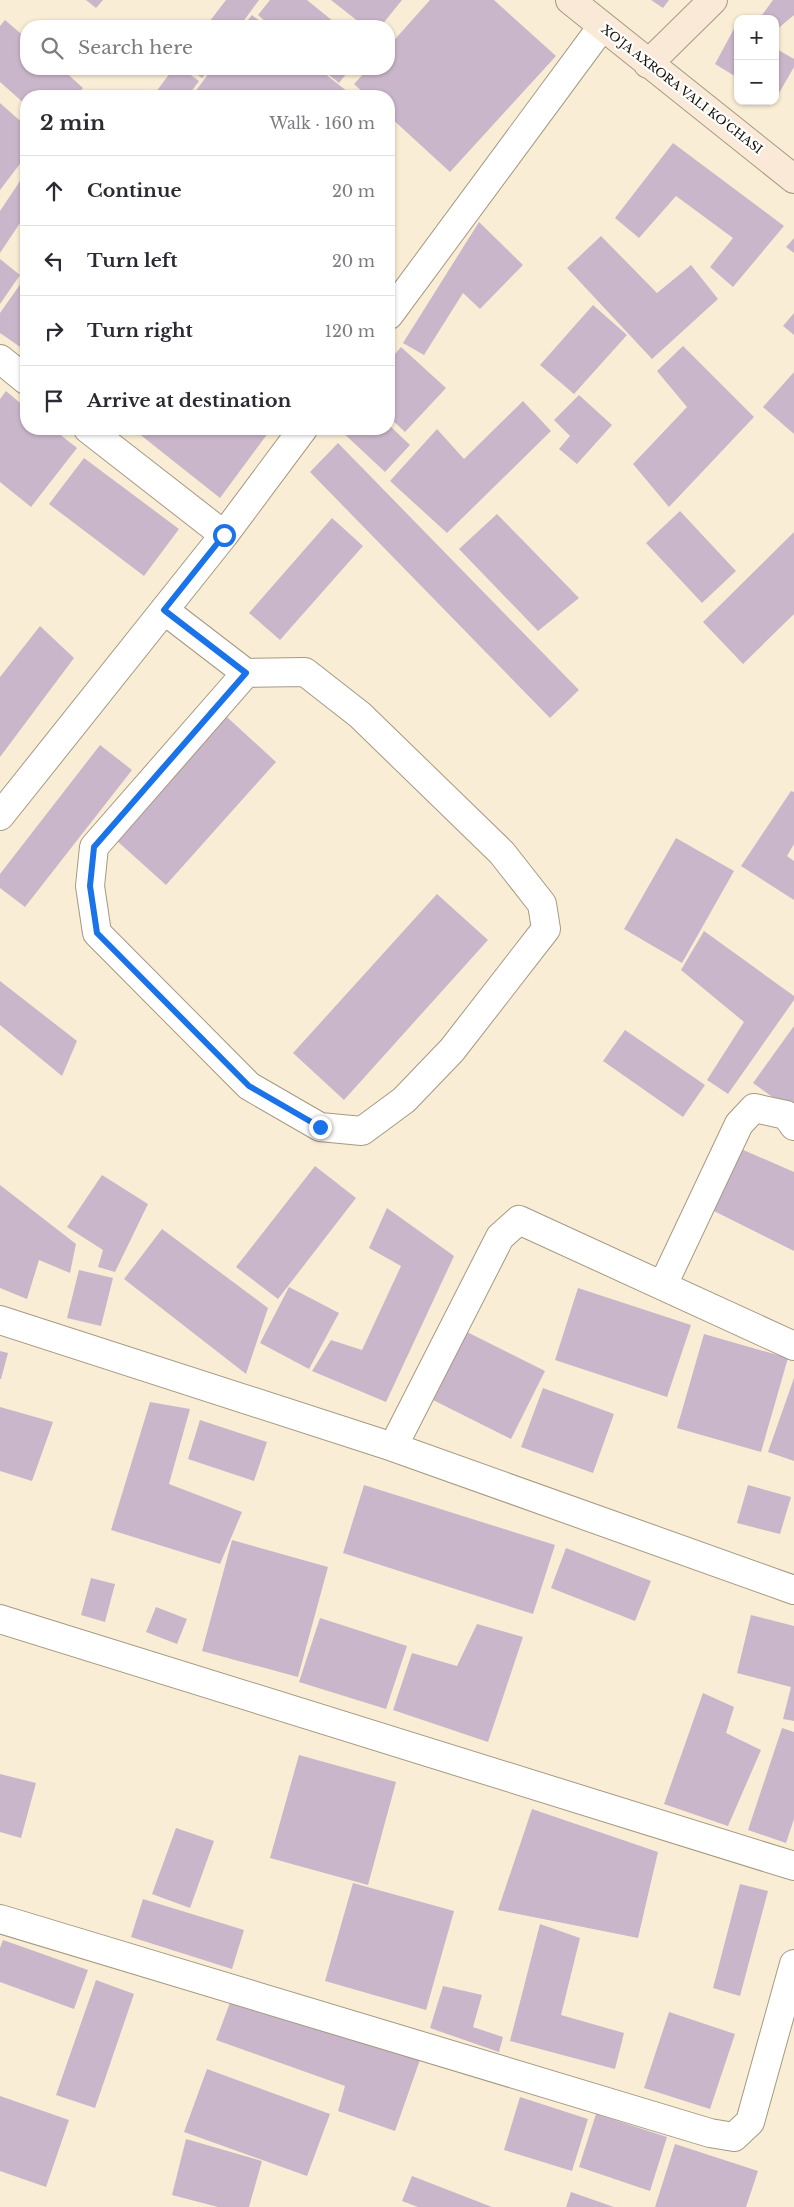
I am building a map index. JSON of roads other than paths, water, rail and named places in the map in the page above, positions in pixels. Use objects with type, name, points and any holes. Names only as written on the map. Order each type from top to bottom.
[{"type":"street","name":"XO'JA AXRORA VALI KO'CHASI","points":[[570,0],[794,179]]},
{"type":"street","points":[[395,307],[601,28],[648,64],[713,0]]},
{"type":"street","points":[[0,359],[20,375]]},
{"type":"street","points":[[96,435],[224,535]]},
{"type":"street","points":[[0,816],[224,535],[299,435]]},
{"type":"street","points":[[164,610],[246,673],[305,672],[360,715],[495,846],[542,904],[546,929],[452,1050],[404,1100],[362,1131],[320,1127],[249,1086],[97,933],[90,886],[94,847],[246,673]]},
{"type":"street","points":[[663,1285],[739,1124],[754,1108],[786,1115],[794,1126]]},
{"type":"street","points":[[393,1447],[500,1237],[519,1220],[794,1346]]},
{"type":"street","points":[[0,1320],[393,1447],[794,1590]]},
{"type":"street","points":[[0,1619],[794,1866]]},
{"type":"street","points":[[0,1919],[710,2133],[734,2137],[750,2122],[794,1964]]}]
